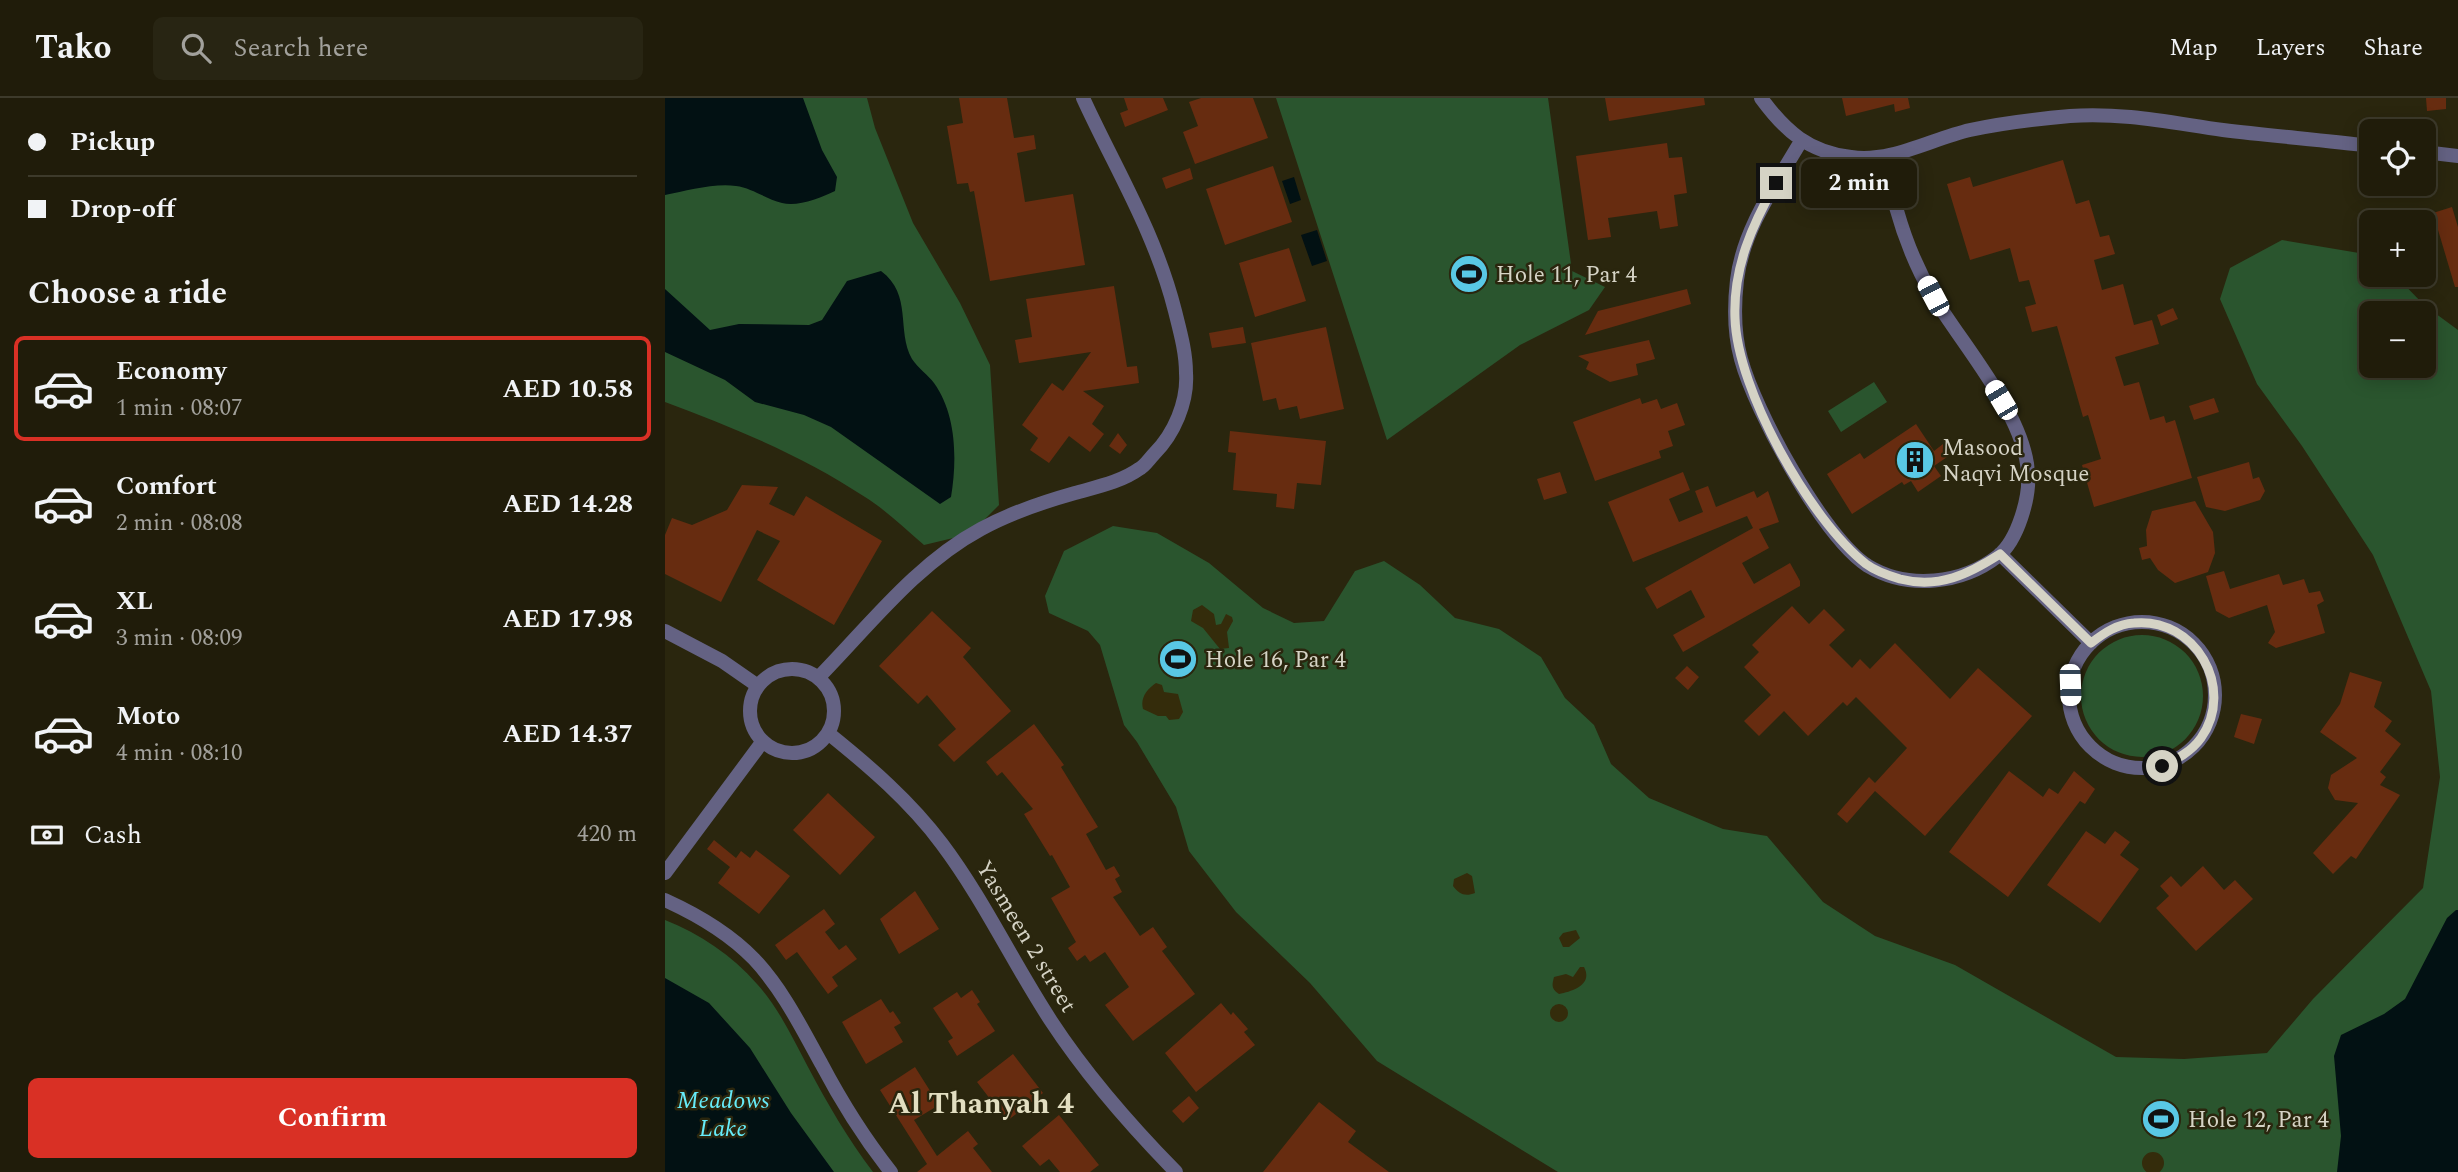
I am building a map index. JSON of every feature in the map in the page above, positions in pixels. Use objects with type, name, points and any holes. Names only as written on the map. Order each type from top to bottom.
[{"type":"street","points":[[818,678],[914,578],[935,560],[981,529],[1006,517],[1106,484],[1139,470],[1165,443],[1181,411],[1187,375],[1171,295],[1138,207],[1083,98]]},
{"type":"street","points":[[1762,98],[1779,122],[1801,141],[1826,153],[1854,158],[1885,156],[1968,131],[2020,121],[2073,116],[2126,116],[2359,145]]},
{"type":"street","points":[[1801,141],[1764,204],[1747,240],[1737,279],[1735,319],[1741,359],[1754,397],[1794,472],[1816,508],[1842,541],[1868,565],[1901,579],[1936,582],[1971,573],[2000,554],[2016,530],[2026,503],[2028,473],[2023,445],[2011,418],[1915,263],[1901,229],[1885,156]]},
{"type":"street","points":[[2436,153],[2458,156]]},
{"type":"street","points":[[2000,554],[2091,643]]},
{"type":"street","points":[[2134,622],[2158,624],[2180,633],[2198,649],[2210,670],[2213,682],[2215,694],[2212,718],[2201,739],[2184,756],[2162,766],[2138,769],[2115,764],[2094,751],[2079,732],[2070,709],[2070,685],[2077,662],[2091,643],[2110,629],[2134,622]]},
{"type":"street","points":[[665,631],[722,662],[758,686]]},
{"type":"street","points":[[786,669],[798,669],[818,678],[827,687],[832,698],[832,722],[828,733],[813,747],[792,753],[771,747],[763,741],[755,732],[751,720],[750,708],[758,686],[775,672],[786,669]]},
{"type":"street","name":"Yasmeen 2 street","points":[[828,733],[869,766],[906,802],[940,842],[971,885],[1023,976],[1081,1065],[1177,1172]]},
{"type":"street","points":[[665,873],[763,741]]},
{"type":"street","points":[[665,900],[691,912],[724,933],[754,958],[771,979],[846,1107],[891,1172]]},
{"type":"green space","points":[[665,98],[867,98],[875,128],[913,223],[960,303],[990,365],[999,505],[970,534],[924,545],[873,502],[841,482],[743,433],[665,402]]},
{"type":"green space","points":[[1276,98],[1548,98],[1572,271],[1605,287],[1589,310],[1520,345],[1387,440]]},
{"type":"green space","points":[[2282,240],[2359,253],[2359,287],[2407,287],[2420,301],[2359,301],[2359,378],[2436,378],[2436,314],[2458,330],[2458,1172],[1558,1172],[1377,1061],[1310,983],[1236,912],[1189,851],[1176,807],[1124,725],[1100,645],[1088,631],[1049,613],[1045,596],[1064,551],[1113,526],[1157,533],[1209,563],[1263,608],[1294,623],[1324,621],[1355,571],[1384,561],[1420,585],[1455,618],[1499,629],[1541,657],[1565,698],[1594,725],[1611,764],[1649,798],[1723,829],[1767,836],[1823,902],[1875,936],[1955,965],[2116,1057],[2184,1059],[2267,1053],[2313,999],[2423,888],[2440,777],[2431,691],[2373,555],[2302,446],[2257,384],[2220,299],[2230,268]]},
{"type":"green space","points":[[1874,382],[1887,402],[1841,432],[1828,411]]},
{"type":"green space","points":[[2142,635],[2165,640],[2185,653],[2198,673],[2203,696],[2198,719],[2185,739],[2165,752],[2142,757],[2119,752],[2099,739],[2086,719],[2081,696],[2086,673],[2099,653],[2119,640]]},
{"type":"green space","name":"Meadows Lake","points":[[665,920],[691,932],[726,955],[765,993],[838,1121],[873,1172],[665,1172]]},
{"type":"sand","points":[[1202,605],[1214,614],[1216,625],[1221,624],[1226,614],[1232,617],[1233,621],[1227,632],[1229,648],[1220,649],[1203,628],[1191,621],[1193,610]]},
{"type":"sand","points":[[1156,683],[1162,685],[1164,692],[1178,694],[1183,712],[1179,719],[1169,720],[1166,716],[1158,716],[1143,709],[1145,694]]},
{"type":"sand","points":[[1467,873],[1472,876],[1475,893],[1465,895],[1453,886],[1454,879]]},
{"type":"sand","points":[[1576,930],[1580,938],[1569,947],[1563,947],[1559,938],[1563,933]]},
{"type":"sand","points":[[1580,967],[1584,967],[1586,973],[1581,986],[1559,994],[1553,989],[1554,977],[1566,974],[1573,977]]},
{"type":"sand","points":[[1555,1004],[1563,1004],[1568,1013],[1566,1020],[1555,1022],[1550,1017],[1550,1009]]},
{"type":"sand","points":[[2153,1152],[2161,1155],[2161,1171],[2145,1171],[2142,1163],[2145,1155]]},
{"type":"water","points":[[665,98],[803,98],[822,150],[837,177],[835,191],[795,204],[782,203],[748,189],[727,185],[665,195]]},
{"type":"water","points":[[1294,177],[1301,200],[1290,204],[1282,181]]},
{"type":"water","points":[[1317,230],[1327,261],[1312,266],[1301,235]]},
{"type":"water","points":[[881,271],[891,280],[901,302],[907,348],[912,359],[942,396],[951,424],[953,483],[951,497],[940,504],[831,427],[804,415],[755,402],[725,380],[665,352],[665,289],[710,330],[739,324],[809,325],[822,320],[847,281]]},
{"type":"water","points":[[2456,910],[2458,1172],[2337,1172],[2341,1136],[2334,1056],[2341,1035],[2384,1014],[2405,999],[2447,918]]},
{"type":"water","name":"Meadows Lake","points":[[665,978],[709,1003],[750,1048],[791,1113],[834,1172],[665,1172]]},
{"type":"building","points":[[959,98],[1007,98],[1014,138],[1034,135],[1036,149],[1017,153],[1025,202],[1073,194],[1085,265],[990,281],[974,191],[970,192],[968,183],[957,184],[947,126],[963,123]]},
{"type":"building","points":[[1124,98],[1163,98],[1168,110],[1125,127],[1120,113],[1128,110]]},
{"type":"building","points":[[1201,98],[1253,98],[1268,138],[1195,164],[1183,132],[1198,126],[1189,102]]},
{"type":"building","points":[[1605,98],[1704,98],[1705,105],[1609,121]]},
{"type":"building","points":[[1842,98],[1908,98],[1910,108],[1895,112],[1894,104],[1846,116]]},
{"type":"building","points":[[2426,98],[2446,98],[2446,109],[2427,111]]},
{"type":"building","points":[[1667,143],[1669,158],[1682,157],[1687,193],[1674,195],[1678,226],[1660,229],[1657,211],[1608,218],[1611,237],[1588,240],[1576,156]]},
{"type":"building","points":[[2063,160],[2076,204],[2089,200],[2100,237],[2109,235],[2115,254],[2094,260],[2102,290],[2123,284],[2134,325],[2152,320],[2159,344],[2115,357],[2124,386],[2139,382],[2150,420],[2164,416],[2166,423],[2175,420],[2192,478],[2094,507],[2082,465],[2101,459],[2088,415],[2083,417],[2057,326],[2032,332],[2025,307],[2036,304],[2029,280],[2019,282],[2010,248],[1970,260],[1947,184],[1970,177],[1973,187]]},
{"type":"building","points":[[1273,166],[1292,222],[1225,245],[1206,189]]},
{"type":"building","points":[[1190,168],[1193,179],[1166,189],[1162,178]]},
{"type":"building","points":[[2452,207],[2458,227],[2458,287],[2455,287],[2436,223],[2436,212]]},
{"type":"building","points":[[1289,248],[1306,301],[1255,317],[1239,263]]},
{"type":"building","points":[[1114,286],[1127,367],[1137,366],[1139,383],[1083,391],[1104,406],[1092,424],[1104,434],[1090,452],[1069,436],[1049,463],[1030,450],[1038,438],[1022,425],[1052,383],[1063,391],[1091,352],[1019,363],[1015,340],[1032,337],[1026,299]]},
{"type":"building","points":[[1687,289],[1691,304],[1585,335],[1598,311]]},
{"type":"building","points":[[2173,308],[2178,319],[2161,326],[2157,315]]},
{"type":"building","points":[[1243,327],[1246,343],[1212,348],[1209,333]]},
{"type":"building","points":[[1326,327],[1344,409],[1300,419],[1297,406],[1279,410],[1276,398],[1263,401],[1251,343]]},
{"type":"building","points":[[1649,340],[1655,359],[1636,364],[1638,375],[1610,382],[1586,369],[1589,362],[1578,356]]},
{"type":"building","points":[[1640,398],[1642,404],[1657,399],[1661,409],[1677,403],[1685,425],[1668,431],[1673,446],[1659,451],[1661,458],[1595,481],[1573,422]]},
{"type":"building","points":[[2214,398],[2219,412],[2194,420],[2189,406]]},
{"type":"building","points":[[1916,424],[1934,451],[1943,444],[1950,455],[1934,466],[1941,476],[1918,492],[1911,481],[1904,485],[1902,482],[1852,514],[1827,474],[1860,453],[1864,459]]},
{"type":"building","points":[[1230,431],[1326,441],[1321,485],[1297,483],[1294,509],[1276,507],[1277,494],[1233,490],[1236,453],[1228,452]]},
{"type":"building","points":[[1118,433],[1127,445],[1120,454],[1109,446]]},
{"type":"building","points":[[2249,462],[2253,479],[2259,477],[2265,491],[2260,500],[2225,511],[2206,507],[2197,477]]},
{"type":"building","points":[[1560,472],[1567,493],[1544,500],[1537,479]]},
{"type":"building","points":[[1683,472],[1690,490],[1669,499],[1679,522],[1703,512],[1695,491],[1708,486],[1716,507],[1754,491],[1757,498],[1768,491],[1779,522],[1759,529],[1769,548],[1742,563],[1754,584],[1790,563],[1800,586],[1683,652],[1673,635],[1705,617],[1691,590],[1657,609],[1645,588],[1753,528],[1747,516],[1633,562],[1608,502]]},
{"type":"building","points":[[742,485],[778,487],[769,504],[794,516],[806,496],[882,541],[834,625],[757,580],[780,541],[757,530],[721,602],[665,574],[665,535],[672,518],[692,525],[727,510]]},
{"type":"building","points":[[2195,501],[2213,532],[2215,553],[2208,572],[2175,583],[2158,570],[2150,558],[2142,560],[2139,548],[2147,546],[2146,530],[2152,511]]},
{"type":"building","points":[[2224,571],[2230,589],[2279,574],[2283,585],[2304,579],[2309,593],[2320,591],[2324,601],[2317,605],[2325,633],[2276,648],[2268,643],[2275,632],[2267,605],[2229,618],[2216,611],[2206,576]]},
{"type":"building","points":[[1792,606],[1809,624],[1824,609],[1845,630],[1829,645],[1852,668],[1860,659],[1870,669],[1895,643],[1950,699],[1978,668],[2032,716],[1925,836],[1875,791],[1847,823],[1837,814],[1869,777],[1875,783],[1907,748],[1856,697],[1847,706],[1843,702],[1808,736],[1784,711],[1759,736],[1744,721],[1771,695],[1744,667],[1759,652],[1752,645]]},
{"type":"building","points":[[932,611],[971,648],[963,657],[1011,711],[954,762],[938,745],[956,729],[927,695],[918,704],[879,666]]},
{"type":"building","points":[[1687,666],[1699,677],[1688,690],[1675,678]]},
{"type":"building","points":[[2350,672],[2382,682],[2374,707],[2392,721],[2385,731],[2401,744],[2380,772],[2386,777],[2380,785],[2400,795],[2356,859],[2351,856],[2333,874],[2313,853],[2358,803],[2335,800],[2328,788],[2331,775],[2357,758],[2320,732],[2340,704]]},
{"type":"building","points":[[2241,714],[2262,719],[2254,744],[2234,737]]},
{"type":"building","points":[[1034,724],[1064,765],[1061,767],[1098,827],[1086,834],[1106,870],[1114,866],[1120,876],[1115,879],[1122,892],[1113,897],[1140,936],[1153,927],[1167,947],[1162,951],[1195,994],[1133,1041],[1105,1005],[1129,987],[1105,952],[1090,962],[1085,955],[1077,961],[1068,948],[1076,942],[1051,898],[1070,887],[1024,814],[1033,809],[1002,772],[997,776],[986,762]]},
{"type":"building","points":[[2009,771],[2043,797],[2049,788],[2058,794],[2074,771],[2095,789],[2085,804],[2080,801],[2008,897],[1949,852]]},
{"type":"building","points":[[828,793],[875,837],[840,875],[793,830]]},
{"type":"building","points":[[2086,831],[2105,844],[2115,831],[2130,842],[2120,855],[2139,869],[2100,923],[2047,885]]},
{"type":"building","points":[[714,840],[736,858],[741,851],[750,858],[756,850],[790,876],[759,914],[718,883],[730,867],[707,849]]},
{"type":"building","points":[[2203,866],[2224,890],[2235,880],[2253,899],[2196,951],[2156,908],[2169,896],[2160,886],[2171,876],[2181,887]]},
{"type":"building","points":[[915,891],[939,929],[899,954],[880,919]]},
{"type":"building","points":[[824,909],[835,924],[825,932],[839,950],[846,945],[857,959],[832,977],[838,986],[828,994],[797,952],[786,960],[775,945]]},
{"type":"building","points":[[972,990],[980,1002],[977,1004],[995,1031],[957,1056],[948,1041],[953,1038],[933,1008],[957,992],[961,998]]},
{"type":"building","points":[[881,999],[901,1023],[894,1027],[903,1042],[866,1064],[842,1022]]},
{"type":"building","points":[[1221,1003],[1248,1029],[1244,1032],[1255,1045],[1196,1092],[1165,1053]]},
{"type":"building","points":[[1013,1054],[1043,1093],[1007,1121],[977,1082]]},
{"type":"building","points":[[915,1067],[939,1105],[914,1120],[937,1156],[968,1131],[978,1144],[973,1148],[992,1172],[917,1172],[927,1164],[880,1090]]},
{"type":"building","points":[[1189,1096],[1199,1108],[1183,1123],[1172,1111]]},
{"type":"building","points":[[1319,1102],[1356,1131],[1348,1142],[1389,1172],[1263,1172]]},
{"type":"building","points":[[1059,1115],[1099,1165],[1090,1172],[1060,1172],[1049,1159],[1040,1166],[1022,1146]]},
{"type":"place","name":"Hole 11, Par 4","points":[[1469,274]]},
{"type":"place","name":"Masood Naqvi Mosque","points":[[1915,460]]},
{"type":"place","name":"Hole 16, Par 4","points":[[1178,659]]},
{"type":"place","name":"Hole 12, Par 4","points":[[2161,1119]]},
{"type":"district","name":"Al Thanyah 4","points":[[981,1103]]},
{"type":"route","points":[[1776,183],[1747,240],[1737,279],[1735,319],[1741,359],[1754,397],[1816,508],[1842,541],[1868,565],[1901,579],[1936,582],[1971,573],[2000,554],[2091,643],[2110,629],[2134,622],[2158,624],[2180,633],[2198,649],[2210,670],[2215,694],[2212,718],[2201,739],[2184,756],[2162,766]]}]
